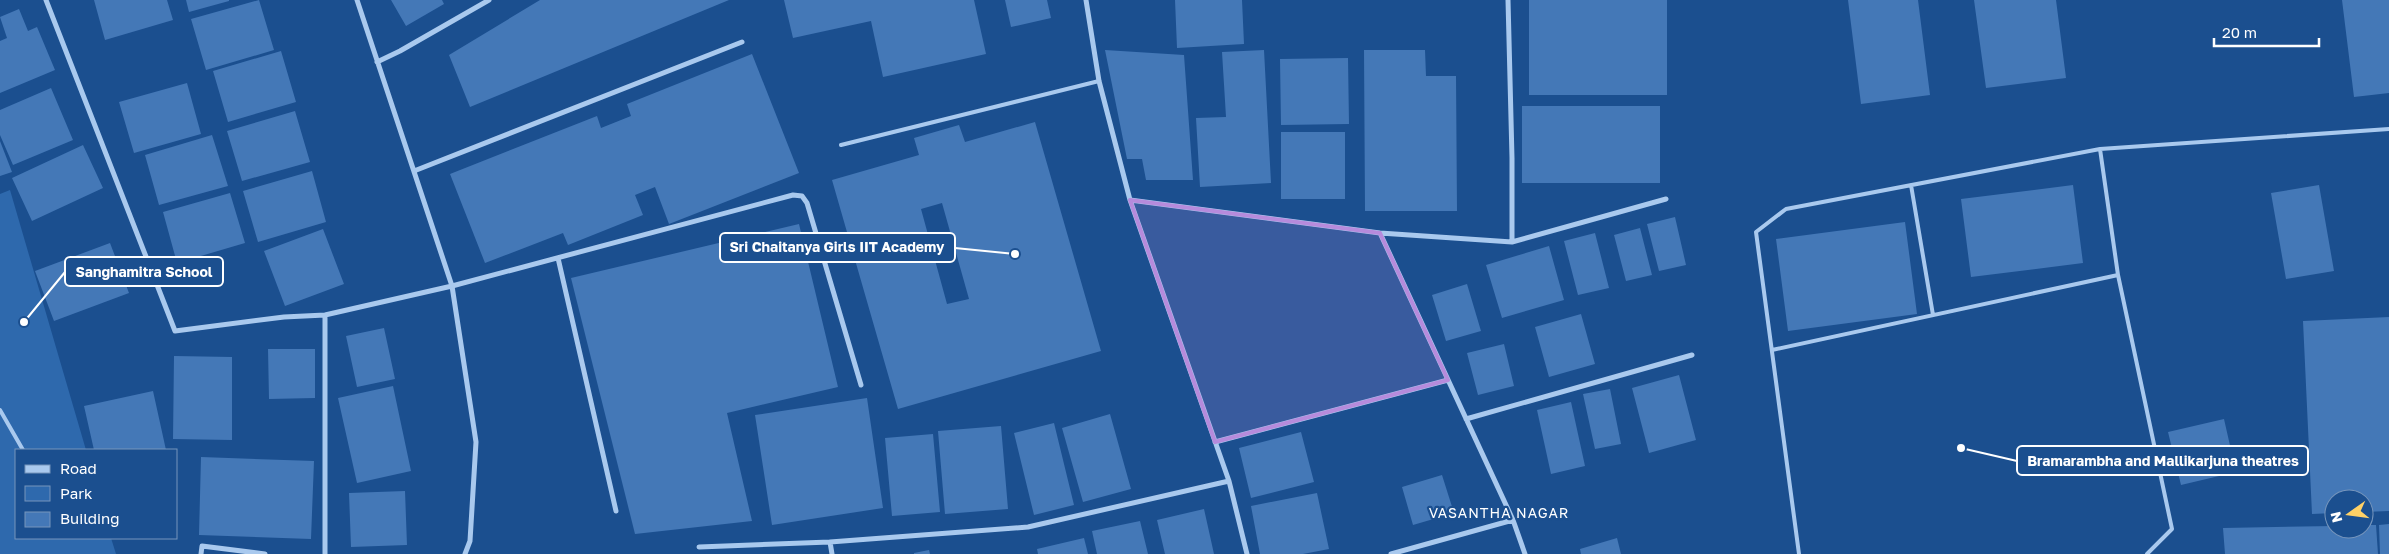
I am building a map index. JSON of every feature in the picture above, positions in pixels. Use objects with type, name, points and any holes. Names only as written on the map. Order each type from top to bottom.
[{"type":"street","points":[[46,0],[176,331],[284,317],[325,316],[452,286],[794,195],[802,196],[807,203],[861,385]]},
{"type":"street","points":[[357,0],[452,286],[476,442],[470,541],[465,554]]},
{"type":"street","points":[[377,62],[400,51],[489,0]]},
{"type":"street","points":[[1086,0],[1099,81],[1130,200],[1228,481],[1247,554]]},
{"type":"street","points":[[1508,0],[1512,242]]},
{"type":"street","points":[[414,171],[742,42]]},
{"type":"street","points":[[1130,200],[1380,232],[1512,242],[1666,199]]},
{"type":"street","points":[[1380,232],[1513,520],[1525,554]]},
{"type":"street","points":[[558,258],[616,511]]},
{"type":"street","points":[[325,316],[325,554]]},
{"type":"street","points":[[1466,419],[1692,355]]},
{"type":"street","points":[[1215,442],[1448,380]]},
{"type":"street","points":[[699,547],[830,542],[1028,527],[1228,481]]},
{"type":"street","points":[[1391,554],[1513,520]]},
{"type":"street","points":[[830,542],[832,554]]},
{"type":"street","points":[[201,554],[202,546],[265,554]]},
{"type":"lane","points":[[840,145],[1099,81]]},
{"type":"lane","points":[[1799,554],[1756,232],[1786,208],[2100,149],[2389,129]]},
{"type":"lane","points":[[2100,149],[2118,275],[2172,529],[2147,554]]},
{"type":"lane","points":[[1911,185],[1933,315]]},
{"type":"lane","points":[[1772,350],[2118,275]]},
{"type":"lane","points":[[0,410],[22,449]]},
{"type":"highlighted area","points":[[1130,200],[1380,233],[1448,380],[1215,442]]},
{"type":"green space","points":[[10,190],[86,449],[15,449],[15,539],[111,539],[116,554],[0,554],[0,194]]},
{"type":"building","points":[[94,0],[167,0],[173,20],[105,40]]},
{"type":"building","points":[[186,0],[229,0],[229,1],[189,12]]},
{"type":"building","points":[[259,0],[274,50],[206,70],[191,19]]},
{"type":"building","points":[[391,0],[442,0],[444,4],[406,26]]},
{"type":"building","points":[[540,0],[729,0],[470,107],[449,55]]},
{"type":"building","points":[[784,0],[974,0],[986,54],[883,77],[871,21],[793,38]]},
{"type":"building","points":[[1005,0],[1047,0],[1051,18],[1011,27]]},
{"type":"building","points":[[1175,0],[1242,0],[1244,44],[1177,48]]},
{"type":"building","points":[[1529,0],[1667,0],[1667,95],[1529,95]]},
{"type":"building","points":[[1848,0],[1918,0],[1930,95],[1861,104]]},
{"type":"building","points":[[1974,0],[2056,0],[2066,78],[1986,88]]},
{"type":"building","points":[[2342,0],[2389,0],[2389,93],[2354,97]]},
{"type":"building","points":[[19,9],[28,31],[37,27],[55,70],[0,93],[0,41],[7,38],[0,17]]},
{"type":"building","points":[[1105,50],[1184,55],[1193,180],[1146,180],[1142,159],[1127,159]]},
{"type":"building","points":[[1264,50],[1271,183],[1200,187],[1196,118],[1226,117],[1222,52]]},
{"type":"building","points":[[1364,50],[1425,50],[1426,76],[1456,76],[1457,211],[1365,211]]},
{"type":"building","points":[[281,51],[296,102],[228,122],[213,71]]},
{"type":"building","points":[[752,54],[799,173],[669,224],[655,187],[635,195],[643,215],[568,245],[563,233],[485,263],[450,174],[597,116],[601,128],[631,116],[627,104]]},
{"type":"building","points":[[1348,58],[1349,124],[1281,125],[1280,59]]},
{"type":"building","points":[[187,83],[201,134],[134,153],[119,102]]},
{"type":"building","points":[[51,88],[73,140],[13,165],[0,135],[0,110]]},
{"type":"building","points":[[1522,106],[1660,106],[1660,183],[1522,183]]},
{"type":"building","points":[[295,111],[310,162],[242,181],[227,131]]},
{"type":"building","points":[[1035,122],[1101,351],[898,409],[832,180],[919,155],[914,138],[959,125],[965,142]],"holes":[[[942,203],[969,299],[947,304],[921,209]]]},
{"type":"building","points":[[1281,132],[1345,132],[1345,199],[1281,199]]},
{"type":"building","points":[[212,135],[228,186],[159,205],[145,155]]},
{"type":"building","points":[[0,141],[12,172],[0,176]]},
{"type":"building","points":[[83,145],[103,188],[32,221],[12,178]]},
{"type":"building","points":[[312,171],[326,222],[258,242],[243,191]]},
{"type":"building","points":[[2073,185],[2083,263],[1971,277],[1961,199]]},
{"type":"building","points":[[2319,185],[2334,271],[2286,279],[2271,193]]},
{"type":"building","points":[[230,193],[245,243],[177,263],[163,212]]},
{"type":"building","points":[[1675,217],[1686,265],[1659,271],[1647,224]]},
{"type":"building","points":[[1905,222],[1917,314],[1788,331],[1776,239]]},
{"type":"building","points":[[799,224],[838,387],[727,413],[752,521],[635,534],[571,278]]},
{"type":"building","points":[[1640,228],[1652,275],[1626,281],[1614,235]]},
{"type":"building","points":[[323,229],[344,284],[285,306],[264,251]]},
{"type":"building","points":[[1595,233],[1609,288],[1578,295],[1564,241]]},
{"type":"building","points":[[110,243],[129,293],[54,321],[35,271]]},
{"type":"building","points":[[1549,246],[1564,300],[1502,318],[1486,265]]},
{"type":"building","points":[[1467,284],[1481,331],[1446,341],[1432,295]]},
{"type":"building","points":[[1581,314],[1595,364],[1549,377],[1535,327]]},
{"type":"building","points":[[2389,317],[2389,511],[2374,512],[2374,489],[2324,489],[2324,513],[2312,514],[2303,321]]},
{"type":"building","points":[[384,328],[395,379],[357,387],[346,336]]},
{"type":"building","points":[[1504,344],[1514,386],[1478,395],[1467,353]]},
{"type":"building","points":[[268,349],[315,349],[315,398],[269,399]]},
{"type":"building","points":[[174,356],[232,357],[232,440],[173,439]]},
{"type":"building","points":[[1679,375],[1696,440],[1649,453],[1632,388]]},
{"type":"building","points":[[393,386],[411,471],[357,483],[338,398]]},
{"type":"building","points":[[1610,389],[1621,444],[1595,449],[1583,394]]},
{"type":"building","points":[[153,391],[166,449],[94,449],[84,406]]},
{"type":"building","points":[[867,398],[883,508],[772,525],[755,415]]},
{"type":"building","points":[[1571,402],[1585,466],[1551,474],[1537,410]]},
{"type":"building","points":[[1110,414],[1131,489],[1083,502],[1062,428]]},
{"type":"building","points":[[2224,419],[2236,472],[2181,485],[2168,432]]},
{"type":"building","points":[[1054,423],[1074,505],[1034,515],[1014,433]]},
{"type":"building","points":[[1001,426],[1008,509],[945,514],[938,431]]},
{"type":"building","points":[[1301,432],[1314,482],[1251,498],[1239,448]]},
{"type":"building","points":[[933,434],[940,512],[892,516],[885,438]]},
{"type":"building","points":[[201,457],[314,461],[311,539],[199,535]]},
{"type":"building","points":[[1442,475],[1454,513],[1413,525],[1402,487]]},
{"type":"building","points":[[405,491],[407,545],[351,547],[349,493]]},
{"type":"building","points":[[1317,493],[1329,549],[1303,554],[1260,554],[1251,506]]},
{"type":"building","points":[[1204,509],[1214,554],[1165,554],[1157,520]]},
{"type":"building","points":[[1140,521],[1148,554],[1097,554],[1092,531]]},
{"type":"building","points":[[2389,524],[2389,554],[2380,554],[2379,525]]},
{"type":"building","points":[[2374,525],[2376,525],[2378,554],[2225,554],[2223,528],[2324,526],[2324,539],[2374,539]]},
{"type":"building","points":[[1084,538],[1088,554],[1038,554],[1037,549]]},
{"type":"building","points":[[1617,538],[1621,554],[1581,554],[1580,549]]},
{"type":"building","points":[[929,550],[930,554],[914,554],[914,553]]},
{"type":"place","name":"Sri Chaitanya Girls IIT Academy","points":[[1015,254]]},
{"type":"place","name":"Sanghamitra School","points":[[24,322]]},
{"type":"place","name":"Bramarambha and Mallikarjuna theatres","points":[[1961,448]]},
{"type":"district","name":"VASANTHA NAGAR","points":[[1499,513]]}]
